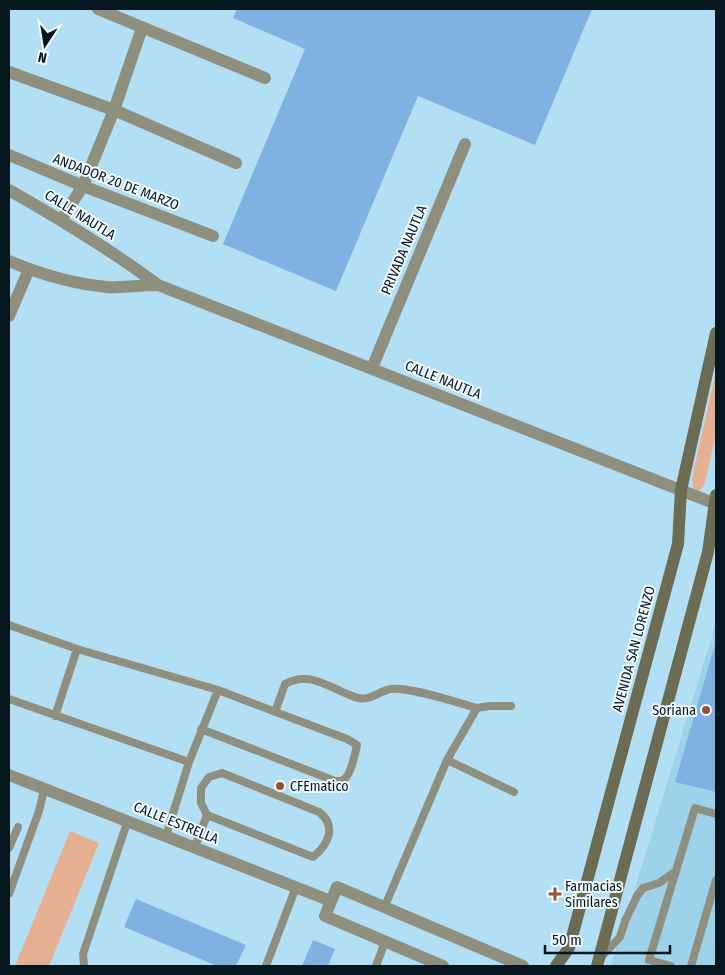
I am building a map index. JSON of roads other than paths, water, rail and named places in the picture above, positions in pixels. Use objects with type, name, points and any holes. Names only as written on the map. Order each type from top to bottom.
[{"type":"main road","name":"AVENIDA SAN LORENZO","points":[[556,966],[570,948],[678,544],[681,490],[716,333]]},
{"type":"main road","points":[[598,963],[708,552],[716,501]]},
{"type":"street","points":[[98,9],[265,78]]},
{"type":"street","points":[[61,220],[83,186],[114,110],[142,28]]},
{"type":"street","points":[[9,72],[114,110],[236,163]]},
{"type":"street","name":"PRIVADA NAUTLA","points":[[372,368],[465,144]]},
{"type":"street","name":"ANDADOR 20 DE MARZO","points":[[9,155],[83,186],[214,236]]},
{"type":"street","name":"CALLE NAUTLA","points":[[9,190],[125,260],[158,285],[681,490],[716,501]]},
{"type":"street","name":"CALLE NAUTLA","points":[[9,261],[29,269],[73,281],[108,287],[158,285]]},
{"type":"street","points":[[9,316],[29,269]]},
{"type":"street","name":"CALLE ESTRELLA","points":[[9,775],[331,901]]},
{"type":"street","points":[[442,966],[325,916],[337,887],[523,966]]},
{"type":"lane","points":[[9,624],[77,649],[218,690],[346,739],[357,745],[348,776],[342,780],[335,781],[201,729]]},
{"type":"lane","points":[[56,716],[77,649]]},
{"type":"lane","points":[[275,712],[285,684],[294,679],[309,678],[357,698],[367,699],[391,689],[408,690],[477,708],[511,706]]},
{"type":"lane","points":[[166,836],[189,762],[218,690]]},
{"type":"lane","points":[[9,699],[189,762]]},
{"type":"lane","points":[[384,908],[447,760],[477,708]]},
{"type":"lane","points":[[447,760],[514,792]]},
{"type":"lane","points":[[195,847],[207,815],[201,803],[201,788],[209,777],[222,773],[319,812],[327,819],[330,830],[322,850],[313,857],[207,815]]},
{"type":"lane","points":[[9,894],[39,811],[44,790]]},
{"type":"lane","points":[[666,966],[649,960],[695,808],[716,814]]},
{"type":"lane","points":[[84,966],[82,954],[128,820]]},
{"type":"lane","points":[[9,848],[18,827]]},
{"type":"lane","points":[[598,963],[620,937],[625,920],[643,888],[659,883],[676,871]]},
{"type":"lane","points":[[691,966],[716,882]]},
{"type":"lane","points":[[266,966],[296,887]]},
{"type":"lane","points":[[376,966],[385,942]]},
{"type":"place","name":"Soriana","points":[[706,710]]},
{"type":"place","name":"CFEmatico","points":[[280,786]]},
{"type":"place","name":"Farmacias Similares","points":[[555,894]]}]
